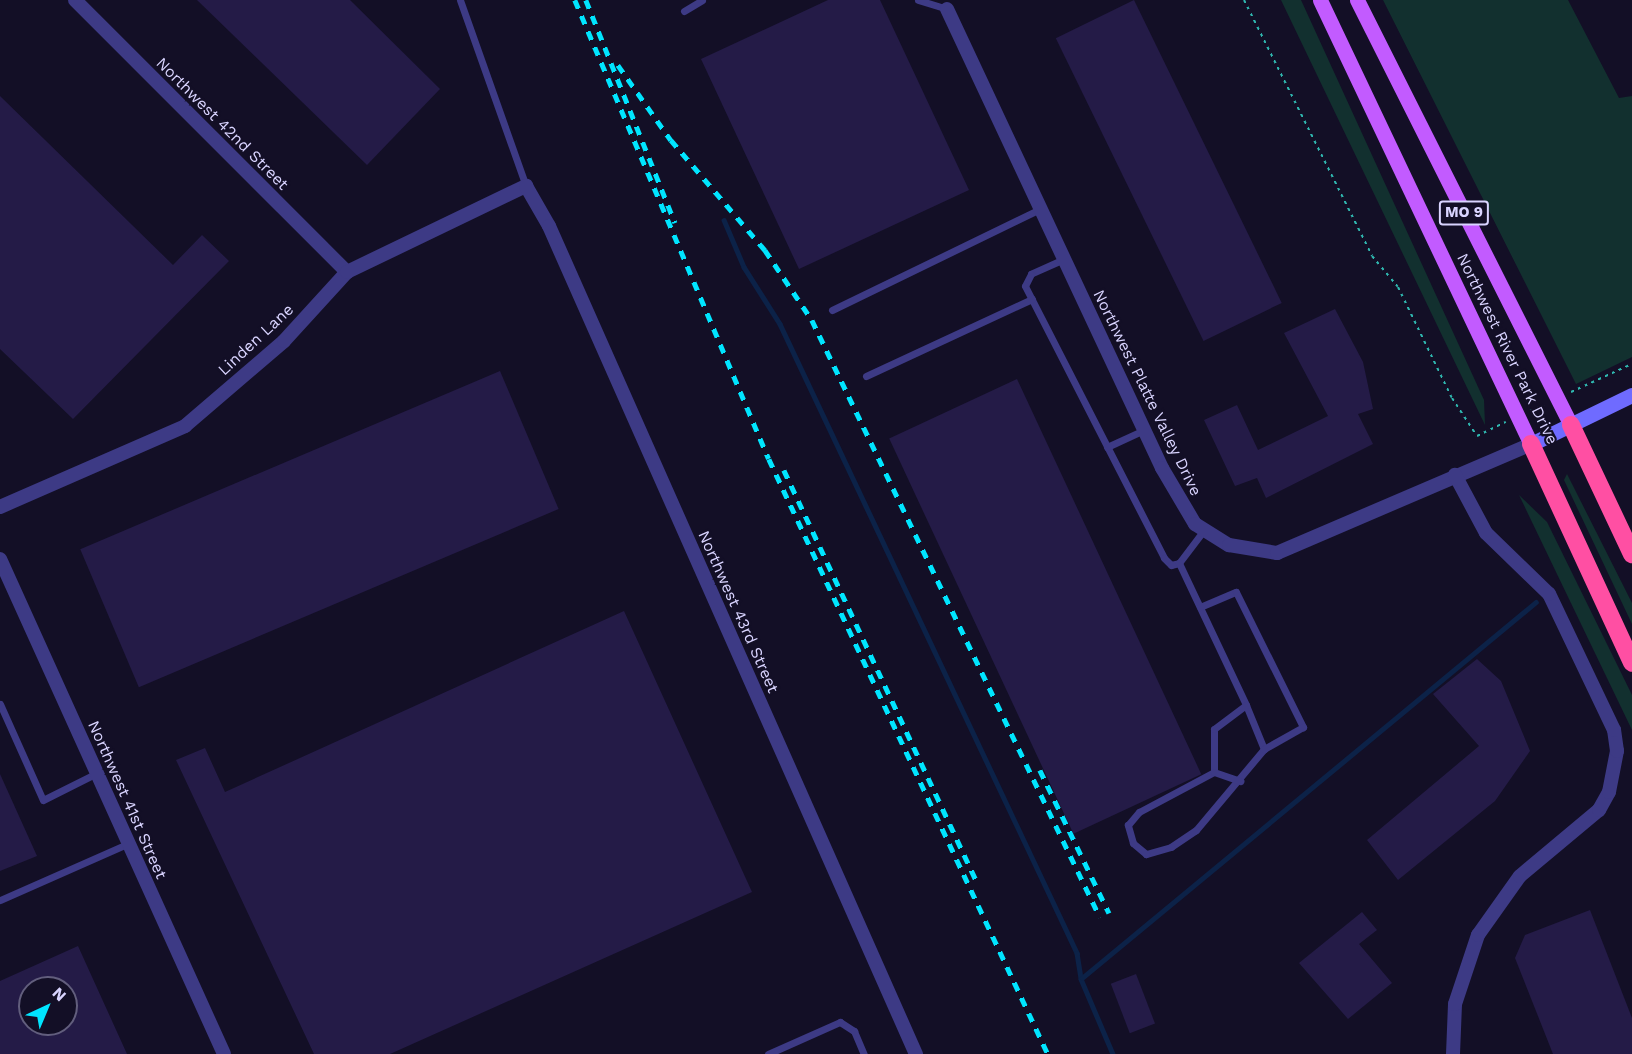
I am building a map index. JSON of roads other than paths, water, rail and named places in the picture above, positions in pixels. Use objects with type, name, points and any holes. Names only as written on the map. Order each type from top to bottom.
[{"type":"highway","name":"Northwest River Park Drive","points":[[1571,425],[1632,554]]},
{"type":"highway","name":"Northwest River Park Drive","points":[[1531,444],[1632,663]]},
{"type":"main road","name":"Northwest River Park Drive","points":[[1320,0],[1531,444]]},
{"type":"main road","name":"Northwest River Park Drive","points":[[1357,0],[1571,425]]},
{"type":"street","name":"Northwest 42nd Street","points":[[75,0],[346,272]]},
{"type":"street","name":"Northwest Platte Valley Drive","points":[[945,5],[1144,430],[1181,505],[1203,530],[1252,553],[1277,553],[1531,444]]},
{"type":"street","name":"Linden Lane","points":[[0,507],[185,426],[284,341],[346,272],[526,186]]},
{"type":"street","name":"Northwest 43rd Street","points":[[526,186],[549,226],[916,1054]]},
{"type":"street","points":[[1531,444],[1632,395]]},
{"type":"street","points":[[1453,1054],[1455,1004],[1478,935],[1520,876],[1599,810],[1612,782],[1617,751],[1614,730],[1549,594],[1486,533],[1455,475]]},
{"type":"street","name":"Northwest 41st Street","points":[[0,560],[224,1054]]},
{"type":"lane","points":[[460,0],[526,186]]},
{"type":"lane","points":[[684,11],[702,0]]},
{"type":"lane","points":[[918,0],[945,5]]},
{"type":"lane","points":[[832,310],[1041,209]]},
{"type":"lane","points":[[1064,259],[1031,274],[1025,286],[1164,558],[1171,565],[1179,563],[1203,530]]},
{"type":"lane","points":[[866,376],[1032,299]]},
{"type":"lane","points":[[1107,447],[1144,430]]},
{"type":"lane","points":[[1179,563],[1246,705],[1264,749]]},
{"type":"lane","points":[[1200,607],[1236,592],[1303,728],[1264,749],[1240,781],[1196,830],[1171,847],[1146,854],[1133,843],[1128,825],[1139,812],[1214,772],[1240,781]]},
{"type":"lane","points":[[0,704],[43,800],[97,773]]},
{"type":"lane","points":[[1214,772],[1214,729],[1246,705]]},
{"type":"lane","points":[[0,900],[129,843]]},
{"type":"lane","points":[[768,1054],[840,1022],[854,1031],[864,1054]]},
{"type":"waterway","points":[[724,220],[744,267],[780,324],[1077,953],[1081,979],[1113,1054]]},
{"type":"waterway","points":[[1082,978],[1536,602]]},
{"type":"railway","points":[[575,0],[769,459],[1048,1054]]},
{"type":"railway","points":[[586,0],[675,223]]},
{"type":"railway","points":[[618,65],[671,140],[765,250],[812,320],[1100,917]]},
{"type":"railway","points":[[784,470],[976,880]]},
{"type":"railway","points":[[1040,770],[1109,913]]}]
